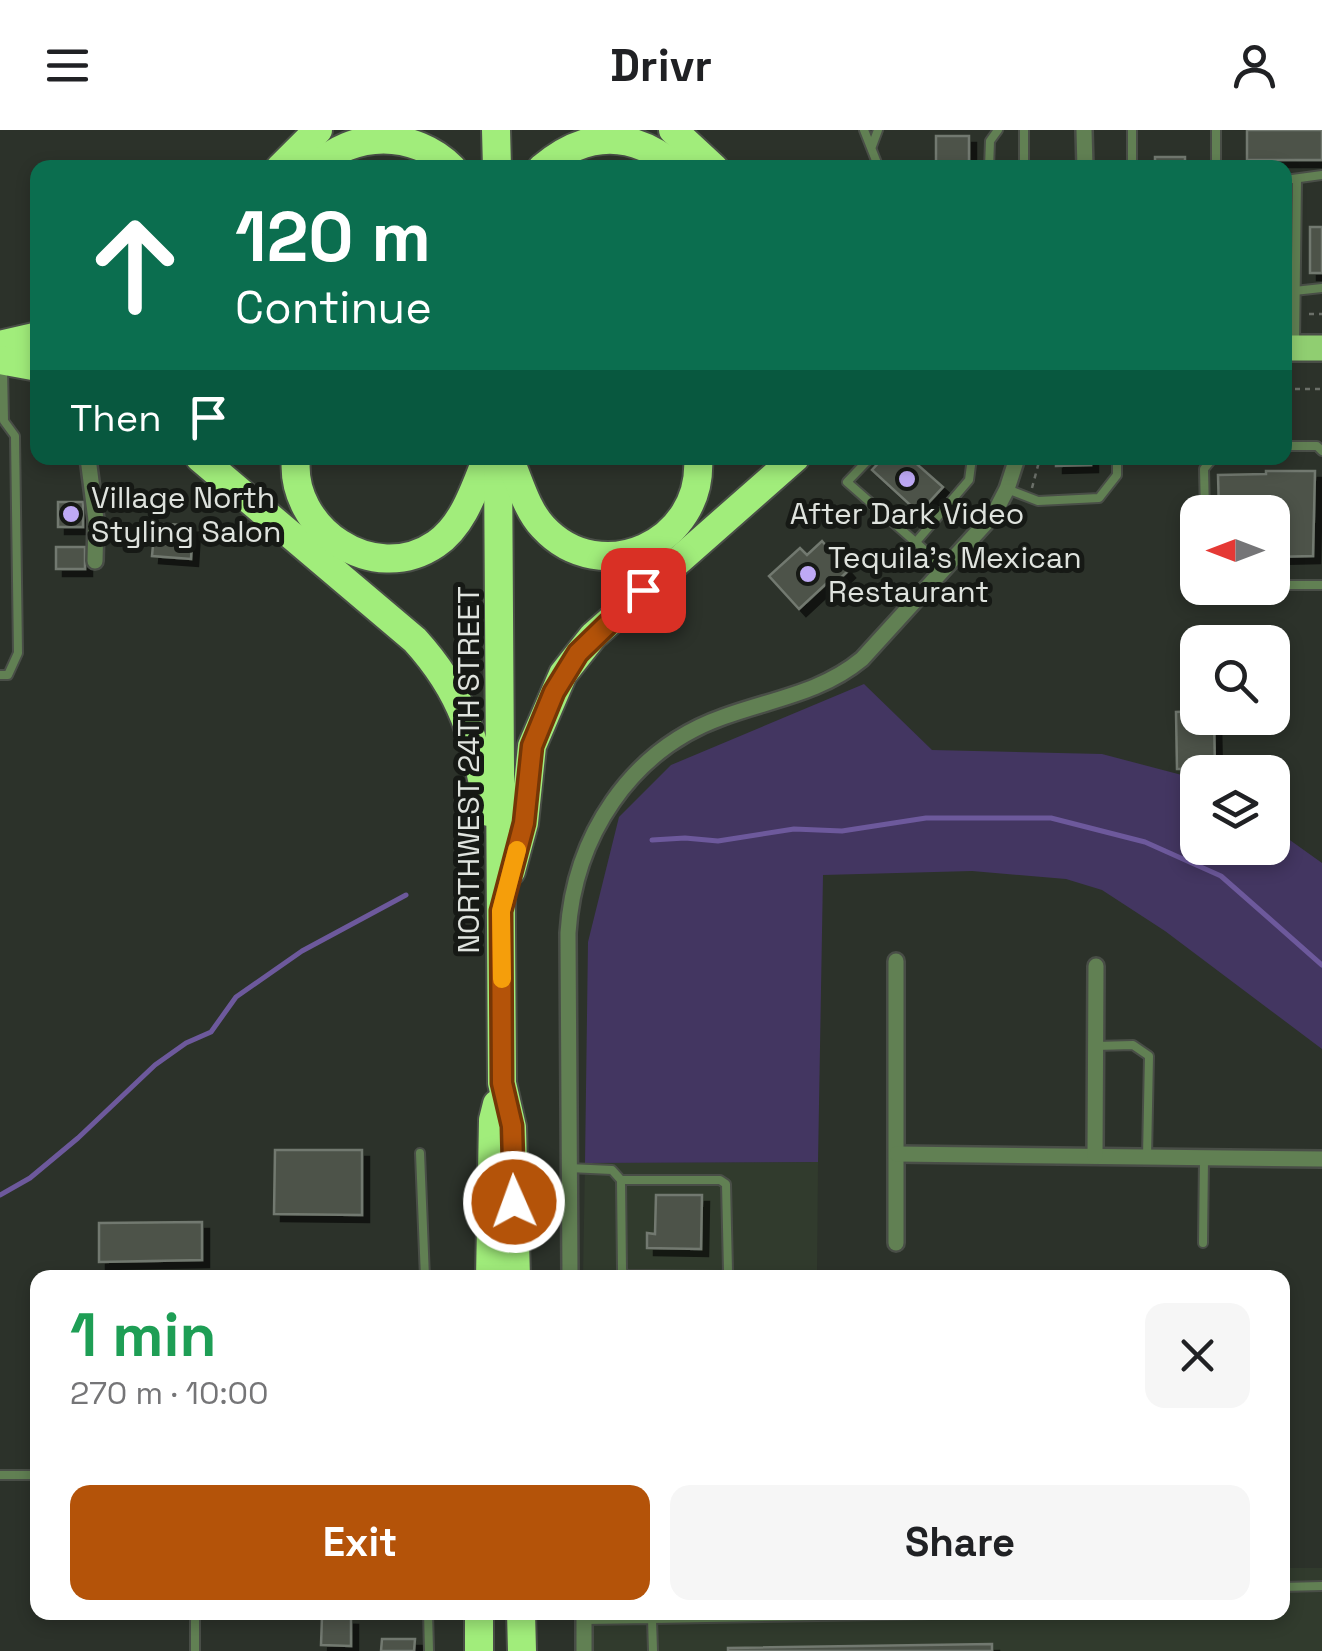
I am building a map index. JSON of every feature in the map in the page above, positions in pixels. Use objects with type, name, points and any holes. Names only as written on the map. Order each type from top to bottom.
[{"type":"highway","points":[[288,160],[318,130]]},
{"type":"highway","points":[[496,130],[497,160]]},
{"type":"highway","points":[[674,130],[706,160]]},
{"type":"highway","points":[[325,160],[344,145],[385,136],[411,139],[432,148],[444,160]]},
{"type":"highway","points":[[554,160],[574,146],[614,136],[644,144],[666,160]]},
{"type":"highway","points":[[1,355],[30,340]]},
{"type":"highway","points":[[1,355],[30,365]]},
{"type":"highway","points":[[208,465],[415,640],[448,680],[470,726],[501,868]]},
{"type":"highway","points":[[296,465],[303,505],[329,538],[356,552],[386,558],[436,544],[470,501],[484,465]]},
{"type":"highway","name":"NORTHWEST 24TH STREET","points":[[490,1270],[494,1120],[502,1083],[498,465]]},
{"type":"highway","points":[[512,465],[540,525],[560,542],[587,553],[606,555],[642,550],[676,528],[686,515],[697,486],[698,465]]},
{"type":"highway","points":[[501,911],[524,823],[532,746],[563,674],[606,624],[788,465]]},
{"type":"highway","name":"NORTHWEST 24TH STREET","points":[[502,1083],[512,1126],[516,1270]]},
{"type":"highway","points":[[479,1651],[480,1620]]},
{"type":"highway","points":[[521,1620],[522,1651]]},
{"type":"main road","points":[[1292,348],[1322,348]]},
{"type":"street","points":[[1084,130],[1084,160]]},
{"type":"street","points":[[89,465],[96,520],[94,561]]},
{"type":"street","points":[[570,1270],[569,912],[583,854],[606,808],[639,768],[692,730],[718,718],[810,691],[850,669],[994,514],[1015,465]]},
{"type":"street","points":[[896,960],[896,1243]]},
{"type":"street","points":[[1095,1156],[1096,966]]},
{"type":"street","points":[[897,1154],[1322,1159]]},
{"type":"street","points":[[584,1620],[584,1651]]},
{"type":"lane","points":[[864,130],[876,160]]},
{"type":"lane","points":[[872,146],[878,130]]},
{"type":"lane","points":[[990,160],[990,141],[998,130]]},
{"type":"lane","points":[[1024,130],[1024,160]]},
{"type":"lane","points":[[1132,130],[1132,160]]},
{"type":"lane","points":[[1216,130],[1216,160]]},
{"type":"lane","points":[[1292,179],[1322,175]]},
{"type":"lane","points":[[1292,260],[1297,179]]},
{"type":"lane","points":[[1292,292],[1322,288]]},
{"type":"lane","points":[[0,675],[8,675],[18,653],[15,436],[4,421],[1,355]]},
{"type":"lane","points":[[1292,446],[1317,446],[1322,451]]},
{"type":"lane","points":[[863,465],[847,482],[946,568]]},
{"type":"lane","points":[[916,542],[969,480],[971,465]]},
{"type":"lane","points":[[1007,489],[1038,501],[1099,498],[1117,476],[1117,465]]},
{"type":"lane","points":[[1205,495],[1207,465]]},
{"type":"lane","points":[[1290,585],[1322,585]]},
{"type":"lane","points":[[1096,1046],[1133,1045],[1149,1056],[1147,1157]]},
{"type":"lane","points":[[420,1153],[425,1270]]},
{"type":"lane","points":[[1203,1243],[1204,1158]]},
{"type":"lane","points":[[569,1168],[612,1170],[621,1180],[622,1270]]},
{"type":"lane","points":[[621,1180],[720,1180],[726,1184],[728,1270]]},
{"type":"lane","points":[[0,1475],[30,1475]]},
{"type":"lane","points":[[1290,1586],[1322,1586]]},
{"type":"lane","points":[[194,1651],[195,1620]]},
{"type":"lane","points":[[428,1620],[429,1651]]},
{"type":"lane","points":[[652,1620],[653,1651]]},
{"type":"path","points":[[1292,389],[1322,389]]},
{"type":"shaded area","points":[[864,684],[932,750],[1102,754],[1180,775],[1180,865],[1290,865],[1290,840],[1322,863],[1322,1049],[1165,931],[1102,890],[1066,879],[972,871],[823,875],[818,1162],[585,1163],[588,942],[619,817],[671,765]]},
{"type":"shaded area","points":[[818,1162],[817,1270],[583,1270],[585,1163]]},
{"type":"shaded area","points":[[1290,1568],[1322,1568],[1322,1651],[593,1651],[592,1620],[1290,1620]]},
{"type":"building","points":[[1247,130],[1322,130],[1322,160],[1247,160]]},
{"type":"building","points":[[936,136],[969,136],[969,160],[936,160]]},
{"type":"building","points":[[1155,157],[1185,157],[1185,160]]},
{"type":"building","points":[[1310,227],[1322,227],[1322,273],[1310,273]]},
{"type":"building","name":"After Dark Video","points":[[877,465],[918,465],[943,487],[919,513],[872,470]]},
{"type":"building","points":[[1315,471],[1313,556],[1290,557],[1290,495],[1219,495],[1218,475]]},
{"type":"building","name":"Village North Styling Salon","points":[[58,502],[83,502],[83,527],[58,527]]},
{"type":"building","points":[[155,523],[193,526],[191,559],[152,556]]},
{"type":"building","name":"Tequila’s Mexican Restaurant","points":[[822,541],[848,571],[832,586],[828,582],[799,609],[769,576],[800,548],[807,555]]},
{"type":"building","points":[[56,547],[85,547],[85,569],[56,569]]},
{"type":"building","points":[[1176,712],[1180,712],[1180,735],[1214,735],[1215,755],[1180,755],[1177,769]]},
{"type":"building","points":[[275,1150],[362,1150],[362,1215],[274,1214]]},
{"type":"building","points":[[656,1195],[702,1195],[701,1249],[647,1248],[647,1233],[655,1234]]},
{"type":"building","points":[[202,1222],[202,1260],[99,1262],[99,1223]]},
{"type":"building","points":[[322,1620],[351,1620],[351,1646],[321,1645]]},
{"type":"building","points":[[382,1639],[415,1639],[414,1651],[381,1651]]},
{"type":"building","points":[[992,1644],[992,1651],[728,1651],[728,1648]]},
{"type":"waterway","points":[[652,840],[718,841],[794,829],[842,831],[926,818],[1051,818],[1145,842],[1221,876],[1322,965]]},
{"type":"waterway","points":[[0,1195],[30,1178],[78,1138],[155,1065],[186,1043],[211,1032],[236,997],[302,951],[406,895]]},
{"type":"slow traffic","points":[[502,979],[501,911],[517,850]]},
{"type":"place","name":"After Dark Video","points":[[907,479]]},
{"type":"place","name":"Village North Styling Salon","points":[[71,514]]},
{"type":"place","name":"Tequila’s Mexican Restaurant","points":[[808,574]]},
{"type":"route","points":[[514,1202],[512,1126],[502,1083],[501,911],[524,823],[532,746],[563,674],[593,636],[643,590]]}]
